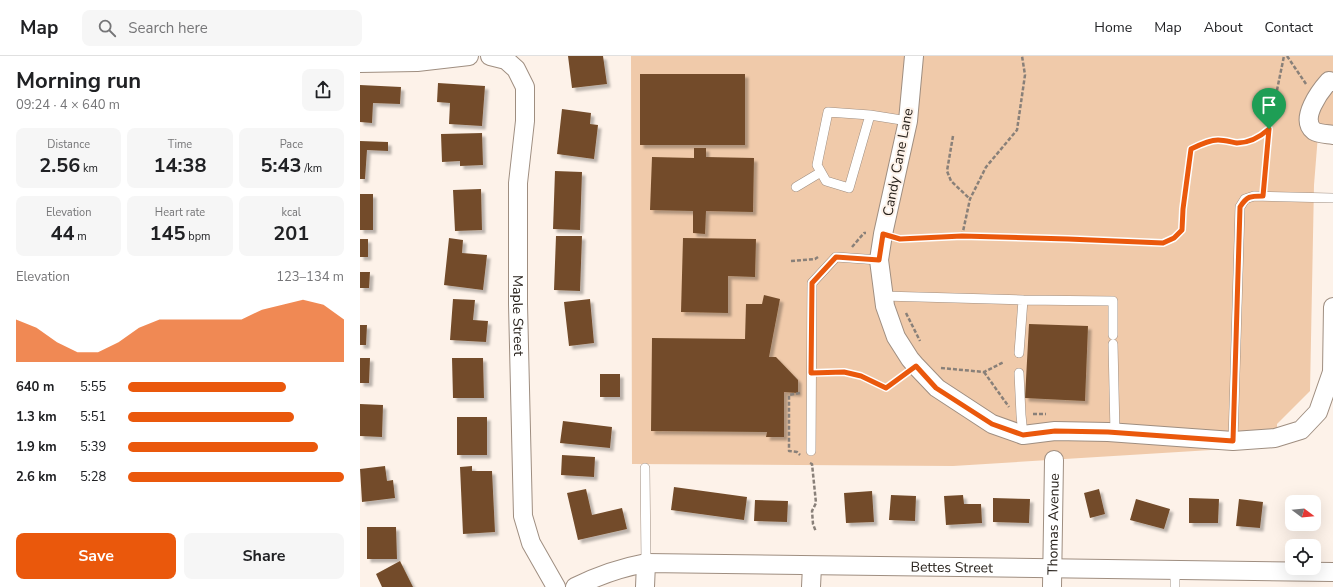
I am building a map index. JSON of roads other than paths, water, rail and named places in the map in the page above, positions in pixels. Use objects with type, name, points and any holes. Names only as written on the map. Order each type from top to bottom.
[{"type":"street","points":[[360,63],[417,62],[469,56]]},
{"type":"street","name":"Maple Street","points":[[490,56],[506,60],[516,69],[525,87],[525,121],[518,183],[518,311],[523,516],[531,543],[556,587]]},
{"type":"street","name":"Candy Cane Lane","points":[[914,56],[908,120],[883,234],[879,260],[891,296],[886,311],[896,337],[910,359],[936,388],[992,424],[1023,435],[1055,431],[1115,433],[1233,441],[1275,438],[1301,430],[1318,412],[1332,372],[1333,307]]},
{"type":"street","points":[[1333,82],[1329,81],[1318,96],[1309,115],[1310,126],[1315,132],[1333,135]]},
{"type":"street","name":"Thomas Avenue","points":[[1052,587],[1054,460]]},
{"type":"street","points":[[645,587],[646,563]]},
{"type":"street","name":"Bettes Street","points":[[575,587],[595,577],[620,568],[646,563],[1052,568],[1175,578],[1292,579],[1333,572]]},
{"type":"street","points":[[811,587],[812,566]]},
{"type":"lane","points":[[870,114],[850,188],[826,181],[817,165],[828,112],[870,114],[908,120]]},
{"type":"lane","points":[[796,187],[821,172]]},
{"type":"lane","points":[[1233,441],[1240,207],[1245,199],[1254,196],[1333,198]]},
{"type":"lane","points":[[811,451],[812,283],[836,257],[879,260]]},
{"type":"lane","points":[[891,296],[1113,301],[1115,433]]},
{"type":"lane","points":[[1019,353],[1023,300]]},
{"type":"lane","points":[[1019,373],[1023,435]]},
{"type":"lane","points":[[645,468],[646,563]]}]
